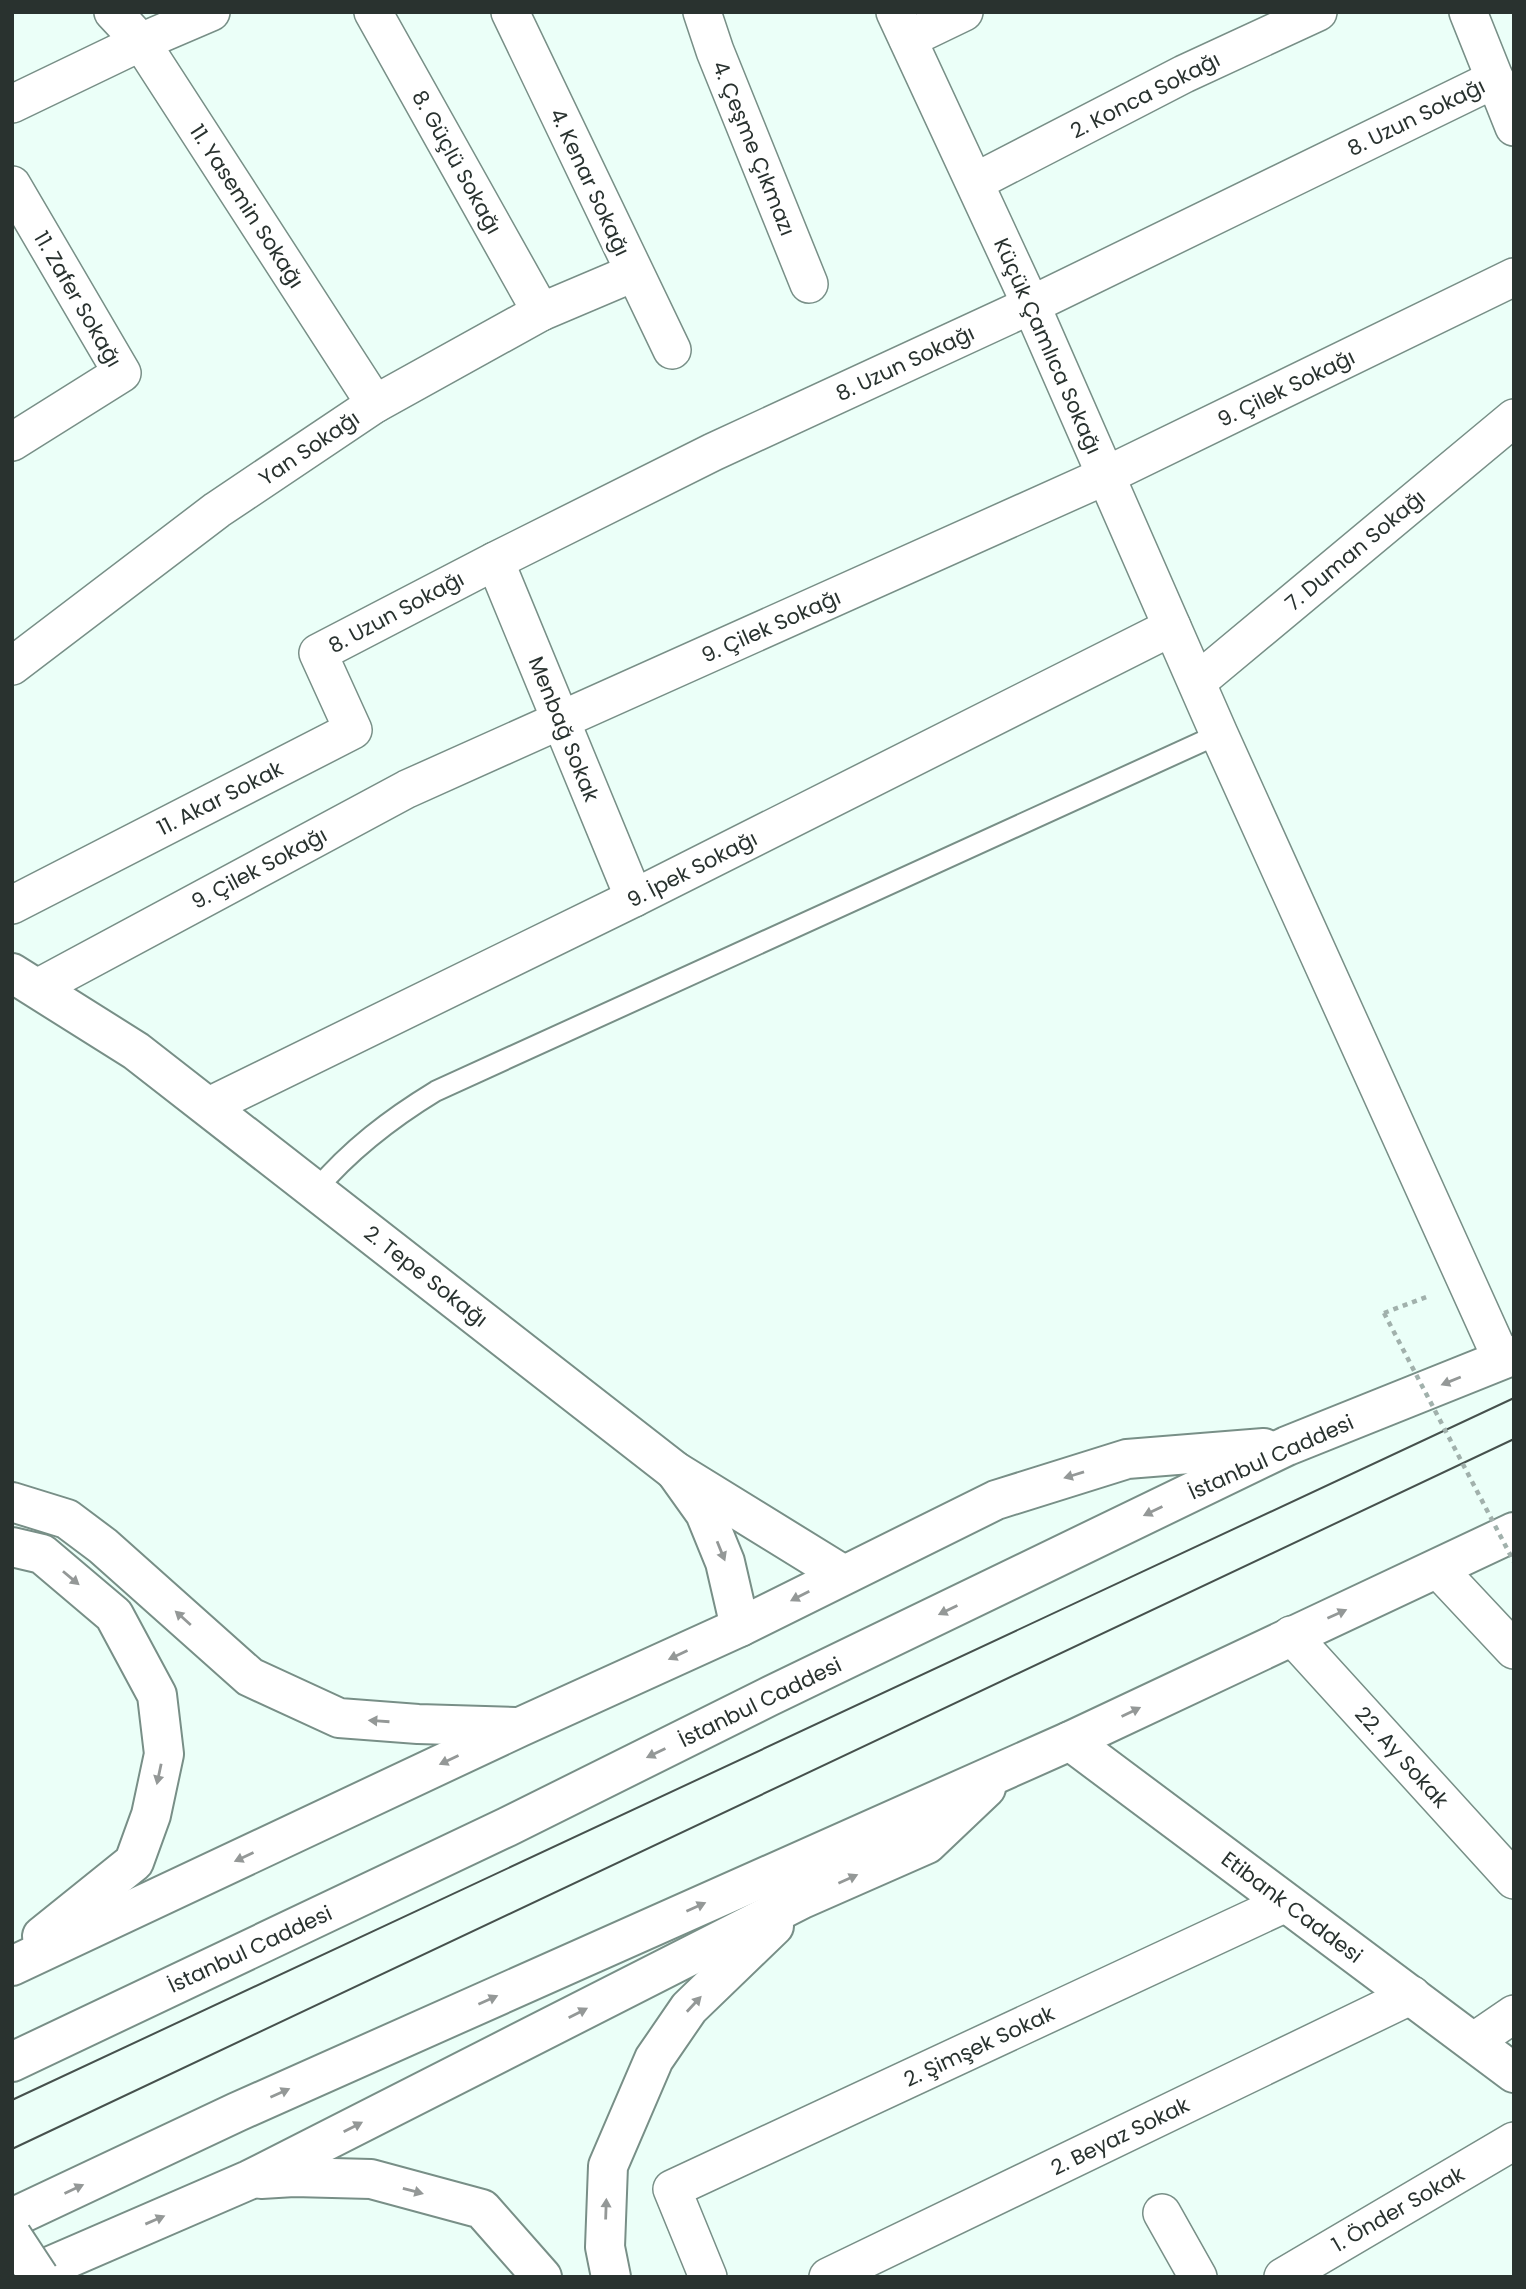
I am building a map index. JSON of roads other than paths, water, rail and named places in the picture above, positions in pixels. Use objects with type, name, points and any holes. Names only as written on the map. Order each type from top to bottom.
[{"type":"main road","name":"2. Tepe Sokağı","points":[[24,981],[136,1051],[675,1471],[842,1574]]},
{"type":"main road","name":"İstanbul Caddesi","points":[[12,2062],[507,1827],[780,1691],[1287,1446],[1508,1357]]},
{"type":"main road","points":[[12,1966],[520,1727],[740,1627],[842,1574],[996,1500],[1127,1460],[1287,1446]]},
{"type":"main road","points":[[675,1471],[705,1513],[725,1562],[740,1627]]},
{"type":"main road","points":[[12,1502],[67,1519],[103,1546],[250,1677],[339,1718],[520,1727]]},
{"type":"main road","points":[[12,2218],[262,2101],[1070,1741],[1514,1532]]},
{"type":"main road","points":[[12,1547],[42,1554],[114,1615],[157,1695],[164,1754],[151,1815],[134,1863],[12,1959]]},
{"type":"main road","name":"Etibank Caddesi","points":[[1070,1741],[1514,2073]]},
{"type":"main road","points":[[25,2277],[249,2180],[802,1899],[928,1844],[1006,1770]]},
{"type":"main road","points":[[611,2277],[605,2247],[608,2166],[654,2059],[689,2008],[802,1899]]},
{"type":"main road","points":[[249,2180],[372,2179],[482,2209],[542,2277]]},
{"type":"main road","points":[[12,2236],[39,2277]]},
{"type":"street","name":"11. Yasemin Sokağı","points":[[113,12],[141,42],[375,404]]},
{"type":"street","points":[[12,104],[141,42],[211,12]]},
{"type":"street","name":"8. Güçlü Sokağı","points":[[373,12],[541,312]]},
{"type":"street","name":"4. Kenar Sokağı","points":[[510,12],[672,350]]},
{"type":"street","name":"4. Çeşme Çıkmazı","points":[[702,12],[715,51],[809,284]]},
{"type":"street","points":[[902,26],[964,12]]},
{"type":"street","name":"2. Konca Sokağı","points":[[975,182],[1184,74],[1318,12]]},
{"type":"street","points":[[1468,12],[1514,127]]},
{"type":"street","name":"Küçük Çamlıca Sokağı","points":[[902,26],[1031,305],[1219,734],[1508,1357]]},
{"type":"street","name":"8. Uzun Sokağı","points":[[318,653],[713,452],[1031,305],[1495,79]]},
{"type":"street","name":"11. Zafer Sokağı","points":[[12,185],[122,373],[12,442]]},
{"type":"street","name":"Yan Sokağı","points":[[12,666],[217,510],[375,404],[541,312],[633,273]]},
{"type":"street","name":"9. Çilek Sokağı","points":[[24,981],[407,789],[1105,476],[1514,277]]},
{"type":"street","name":"7. Duman Sokağı","points":[[1197,682],[1514,418]]},
{"type":"street","name":"Menbağ Sokak","points":[[495,561],[634,898]]},
{"type":"street","name":"9. İpek Sokağı","points":[[209,1107],[634,898],[1172,627]]},
{"type":"street","name":"11. Akar Sokak","points":[[12,905],[353,730],[318,653]]},
{"type":"street","points":[[1438,1569],[1514,1650]]},
{"type":"street","name":"22. Ay Sokak","points":[[1291,1635],[1514,1880]]},
{"type":"street","name":"2. Şimşek Sokak","points":[[708,2277],[672,2189],[1286,1903]]},
{"type":"street","name":"2. Beyaz Sokak","points":[[828,2277],[1412,1995]]},
{"type":"street","points":[[1472,2042],[1514,2014]]},
{"type":"street","name":"1. Önder Sokak","points":[[1283,2277],[1514,2141]]},
{"type":"street","points":[[1163,2214],[1198,2277]]},
{"type":"lane","points":[[316,1191],[356,1148],[394,1117],[436,1091],[1219,734]]},
{"type":"tram line","points":[[12,2100],[1514,1398]]},
{"type":"tram line","points":[[12,2149],[1514,1439]]}]
